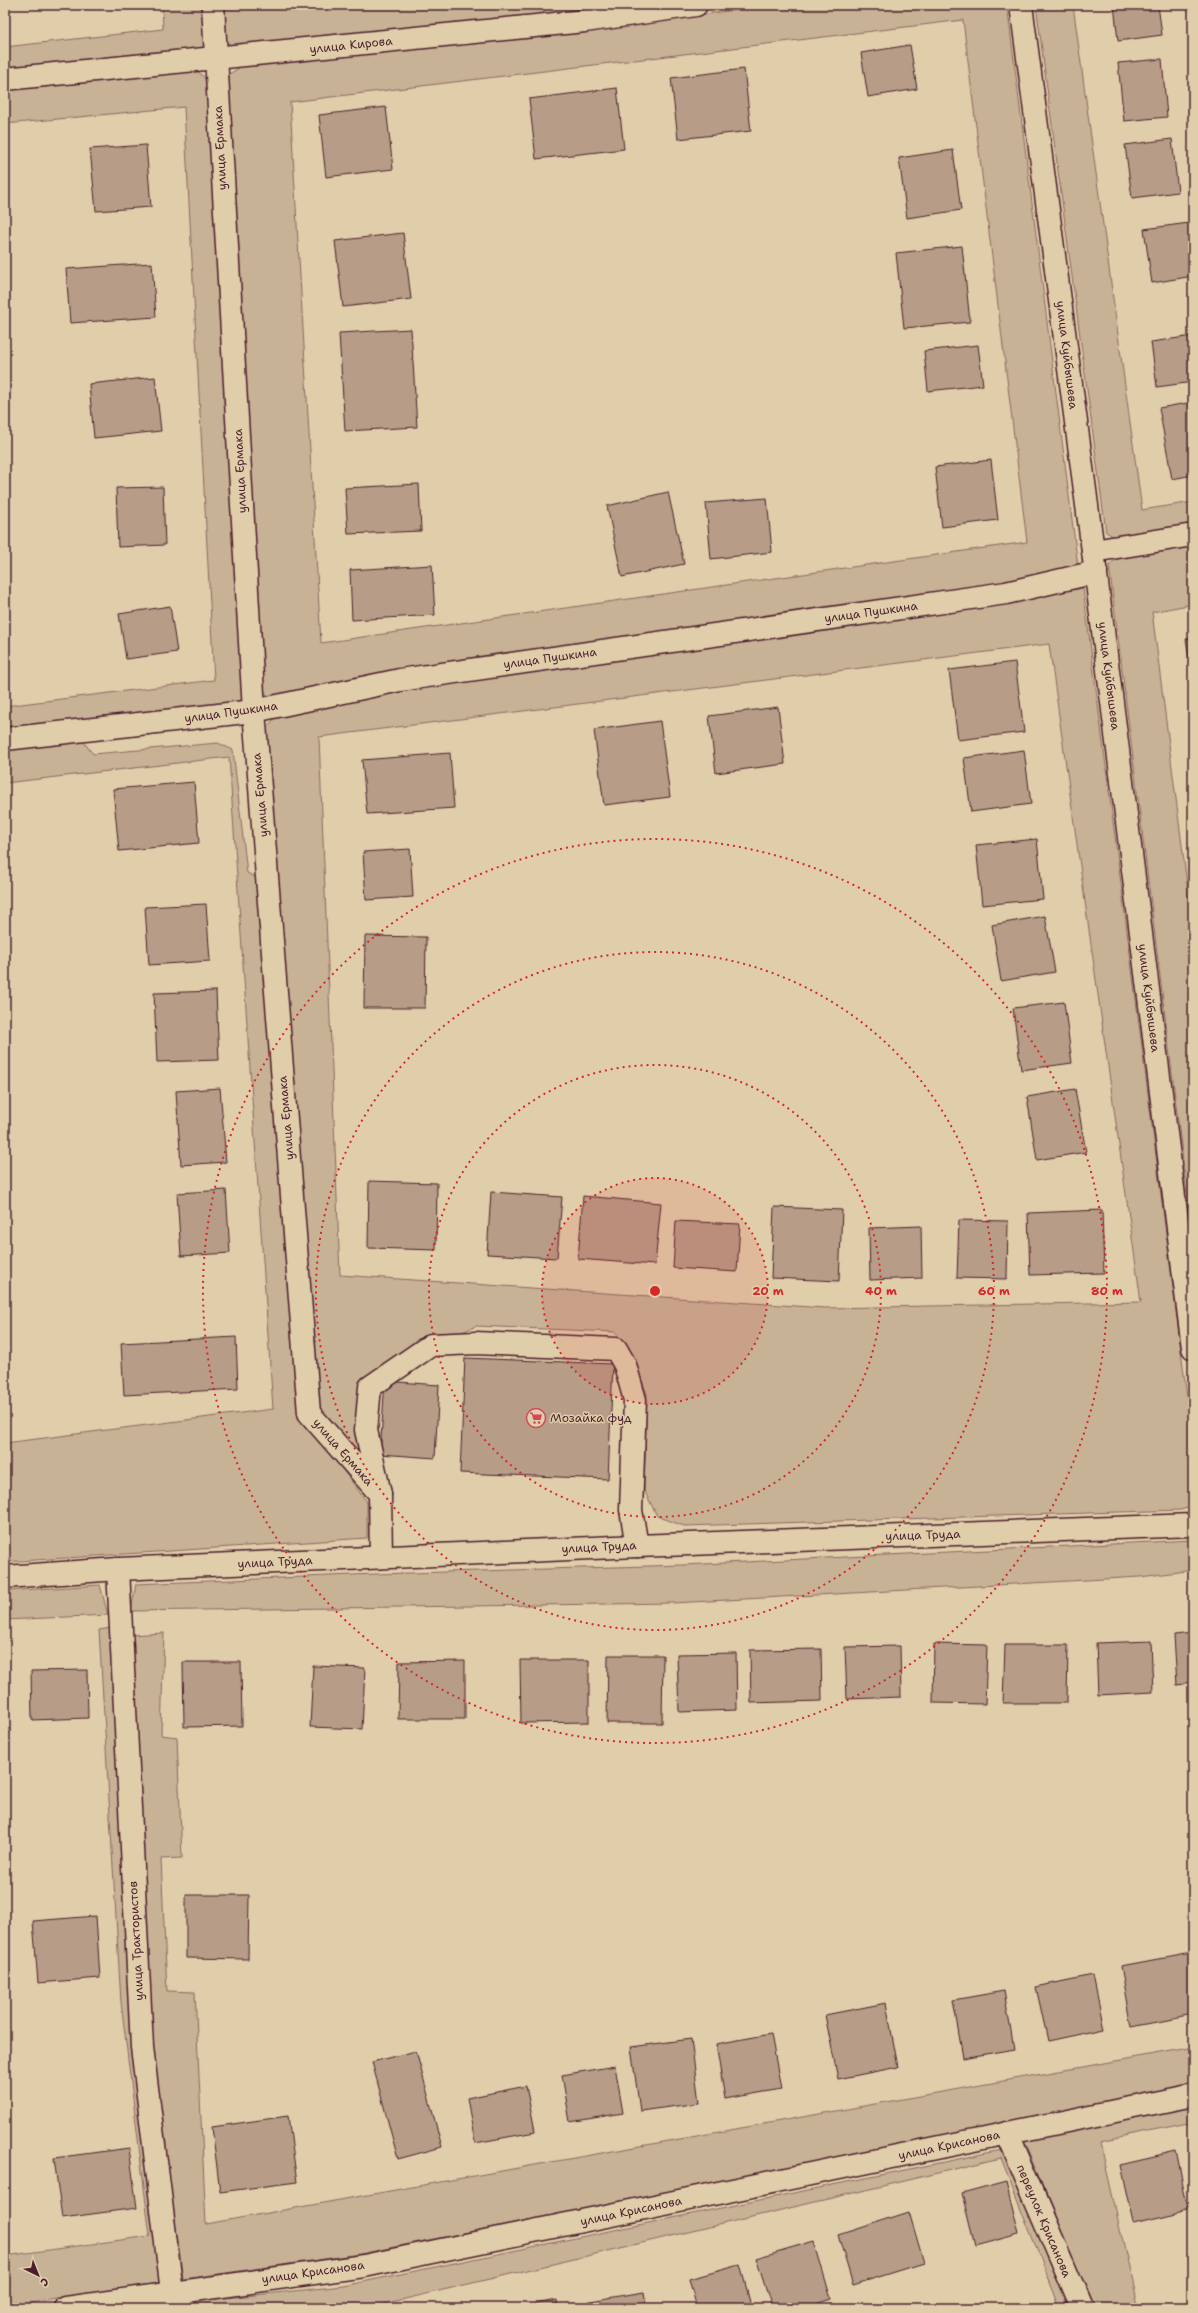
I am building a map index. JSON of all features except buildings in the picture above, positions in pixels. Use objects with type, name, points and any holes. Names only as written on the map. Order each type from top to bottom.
[{"type":"street","name":"улица Ермака","points":[[213,5],[254,711],[309,1413],[380,1494],[381,1557]]},
{"type":"street","name":"улица Кирова","points":[[5,79],[215,60],[585,21],[696,5]]},
{"type":"street","name":"улица Куйбышева","points":[[1021,5],[1096,572],[1193,1348]]},
{"type":"street","points":[[1093,551],[1193,535]]},
{"type":"street","name":"улица Пушкина","points":[[5,739],[254,711],[400,680],[1006,593],[1096,572]]},
{"type":"street","points":[[380,1494],[366,1430],[370,1387],[431,1345],[476,1343],[616,1349],[625,1365],[635,1400],[631,1510],[637,1546]]},
{"type":"street","name":"улица Труда","points":[[5,1577],[118,1569],[381,1557],[1193,1525]]},
{"type":"street","name":"улица Трактористов","points":[[118,1569],[142,2047],[178,2300]]},
{"type":"street","name":"улица Крисанова","points":[[66,2308],[178,2300],[364,2266],[1193,2095]]},
{"type":"street","name":"переулок Крисанова","points":[[1006,2133],[1082,2308]]},
{"type":"shaded area","points":[[162,5],[205,5],[207,46],[200,53],[5,72],[5,47],[163,29]]},
{"type":"shaded area","points":[[225,5],[623,5],[236,49],[226,41]]},
{"type":"shaded area","points":[[770,5],[1007,5],[1078,567],[1012,583],[272,698],[262,691],[225,77],[243,65],[587,31]],"holes":[[[963,20],[1027,542],[321,643],[290,102]]]},
{"type":"shaded area","points":[[1036,5],[1073,5],[1142,510],[1193,502],[1193,529],[1119,540],[1106,532]]},
{"type":"shaded area","points":[[197,70],[209,83],[247,694],[238,704],[5,730],[5,706],[214,680],[184,107],[5,124],[5,88]]},
{"type":"shaded area","points":[[1193,542],[1193,604],[1152,612],[1193,931],[1193,1242],[1109,565],[1124,553]]},
{"type":"shaded area","points":[[1083,588],[1193,1444],[1193,1506],[1181,1510],[684,1526],[657,1516],[644,1490],[647,1394],[631,1352],[615,1332],[476,1326],[431,1345],[385,1381],[376,1408],[366,1466],[318,1409],[266,728],[277,716],[411,687],[1004,602]],"holes":[[[1049,644],[1141,1302],[825,1308],[340,1275],[319,737]]]},
{"type":"shaded area","points":[[83,741],[93,754],[218,743],[233,750],[247,873],[257,878],[299,1411],[367,1502],[367,1538],[5,1562],[5,1443],[273,1409],[229,757],[5,783],[5,749]]},
{"type":"shaded area","points":[[1193,1540],[1193,1570],[1140,1577],[673,1603],[131,1611],[136,1584],[377,1574],[683,1565]]},
{"type":"shaded area","points":[[100,1585],[108,1615],[5,1620],[5,1591]]},
{"type":"shaded area","points":[[111,1628],[164,2282],[5,2307],[5,2256],[150,2236],[121,2002],[99,1630]]},
{"type":"shaded area","points":[[164,1633],[161,1735],[177,1737],[182,1858],[161,1859],[167,1991],[195,1992],[206,2224],[1193,2047],[1193,2085],[360,2254],[183,2279],[150,2039],[131,1635]]},
{"type":"shaded area","points":[[1193,2105],[1193,2122],[1100,2141],[1138,2308],[1093,2308],[1024,2139]]},
{"type":"shaded area","points":[[1002,2150],[1072,2308],[1060,2308],[1001,2158],[367,2308],[202,2308],[197,2301],[343,2286]]},
{"type":"place","name":"Мозайка фуд","points":[[536,1418]]}]
